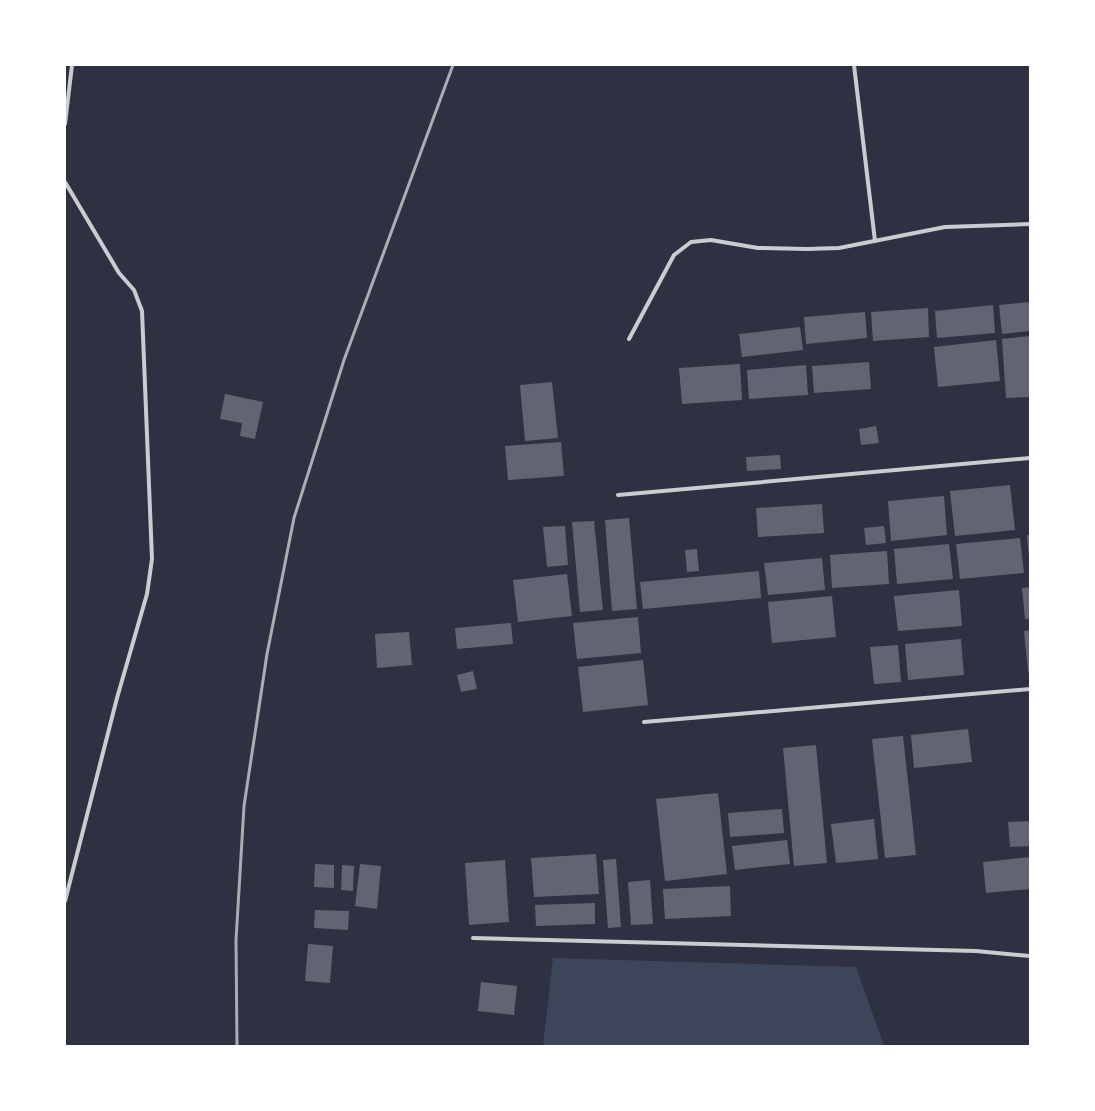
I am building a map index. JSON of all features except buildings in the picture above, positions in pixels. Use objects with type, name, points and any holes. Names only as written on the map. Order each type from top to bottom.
[{"type":"street","points":[[65,124],[72,65]]},
{"type":"street","points":[[854,65],[875,241]]},
{"type":"street","points":[[65,182],[119,274],[134,290],[142,311],[152,559],[147,594],[117,698],[65,901]]},
{"type":"street","points":[[629,339],[674,255],[691,242],[711,240],[758,248],[839,248],[945,227],[1030,224]]},
{"type":"street","points":[[618,495],[1030,458]]},
{"type":"street","points":[[644,722],[1030,689]]},
{"type":"street","points":[[473,938],[976,951],[1030,956]]},
{"type":"shaded area","points":[[553,958],[856,967],[884,1046],[543,1046]]},
{"type":"railway","points":[[237,1046],[236,940],[244,806],[267,654],[294,518],[344,360],[453,65]]}]
